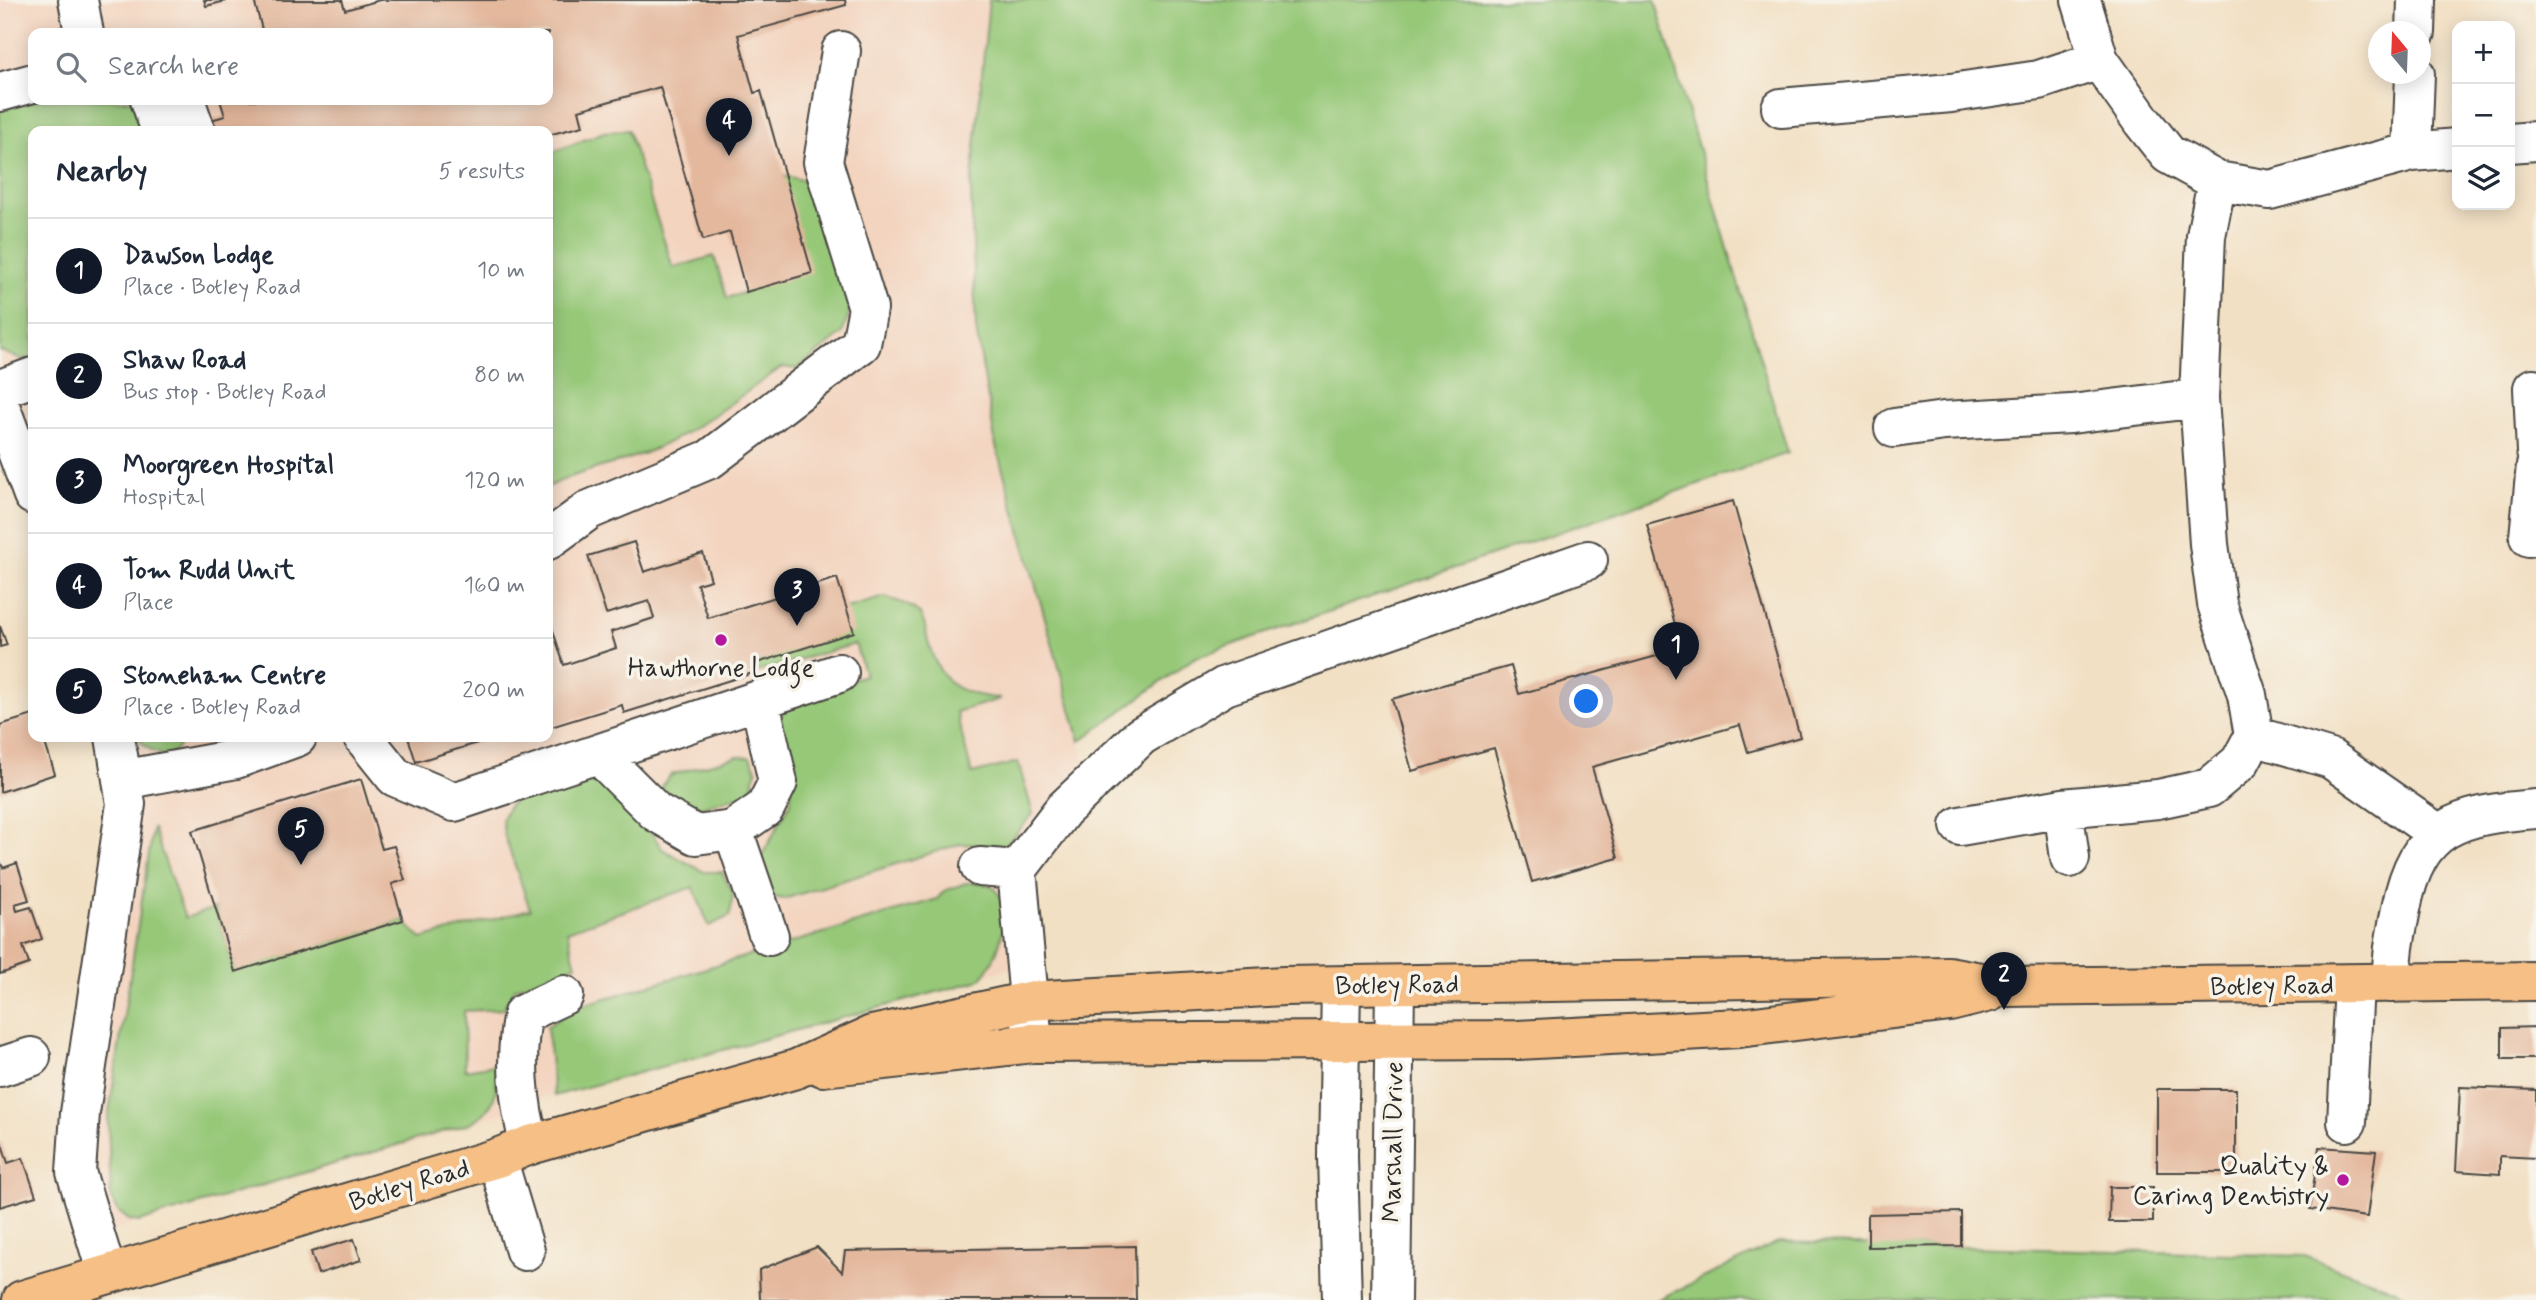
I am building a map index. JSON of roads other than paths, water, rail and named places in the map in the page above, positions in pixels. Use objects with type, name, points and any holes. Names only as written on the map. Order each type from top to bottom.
[{"type":"main road","name":"Botley Road","points":[[22,1300],[796,1069],[872,1035],[1029,1001],[1341,986],[1948,976],[2007,988],[2536,981]]},
{"type":"main road","name":"Botley Road","points":[[796,1069],[873,1064],[1033,1043],[1518,1040],[1739,1028],[1950,1002],[2007,988]]},
{"type":"street","points":[[78,0],[82,28]]},
{"type":"street","points":[[2081,0],[2099,60],[2168,154],[2217,181],[2270,190],[2412,152],[2452,148]]},
{"type":"street","points":[[2416,21],[2417,0]]},
{"type":"street","points":[[553,536],[589,510],[710,459],[861,344],[868,308],[823,162],[841,51]]},
{"type":"street","points":[[1781,108],[1951,93],[2039,80],[2099,60]]},
{"type":"street","points":[[0,92],[28,84]]},
{"type":"street","points":[[2412,152],[2414,84]]},
{"type":"street","points":[[152,105],[159,126]]},
{"type":"street","points":[[187,105],[194,126]]},
{"type":"street","points":[[2515,143],[2536,141]]},
{"type":"street","points":[[1960,826],[2063,808],[2158,799],[2209,788],[2240,762],[2254,736],[2247,695],[2217,604],[2199,398],[2206,236],[2217,181]]},
{"type":"street","points":[[0,389],[28,379]]},
{"type":"street","points":[[2533,388],[2536,453]]},
{"type":"street","points":[[1894,428],[1944,421],[2071,414],[2199,398]]},
{"type":"street","points":[[0,406],[28,482]]},
{"type":"street","points":[[2529,537],[2536,465]]},
{"type":"street","points":[[1033,1043],[1017,870],[1063,810],[1141,736],[1225,686],[1588,561]]},
{"type":"street","points":[[367,742],[395,777],[454,802],[760,702],[839,673]]},
{"type":"street","points":[[598,754],[656,812],[686,830],[696,835],[733,830],[765,808],[778,782],[760,702]]},
{"type":"street","points":[[2254,736],[2332,759],[2437,834]]},
{"type":"street","points":[[107,1274],[76,1172],[80,1114],[126,804],[116,742]]},
{"type":"street","points":[[122,780],[236,759],[283,742]]},
{"type":"street","points":[[2063,808],[2070,858]]},
{"type":"street","points":[[2392,983],[2391,955],[2407,880],[2419,852],[2437,834],[2466,820],[2500,812],[2536,809]]},
{"type":"street","points":[[733,830],[769,936]]},
{"type":"street","points":[[980,867],[1017,870]]},
{"type":"street","points":[[2347,1122],[2354,984]]},
{"type":"street","name":"Marshall Drive","points":[[1391,1300],[1395,985]]},
{"type":"street","name":"Marshall Drive","points":[[1341,986],[1338,1156],[1342,1300]]},
{"type":"street","points":[[525,1251],[514,1151],[523,1121],[517,1041],[523,1014],[564,995]]},
{"type":"place","name":"Tom Rudd Unit","points":[[729,156]]},
{"type":"place","name":"Moorgreen Hospital","points":[[797,626]]},
{"type":"place","name":"Hawthorne Lodge","points":[[721,640]]},
{"type":"place","name":"Dawson Lodge","points":[[1676,680]]},
{"type":"place","name":"Stoneham Centre","points":[[301,865]]},
{"type":"place","name":"Shaw Road","points":[[2004,1010]]},
{"type":"place","name":"Quality & Caring Dentistry","points":[[2343,1180]]}]
